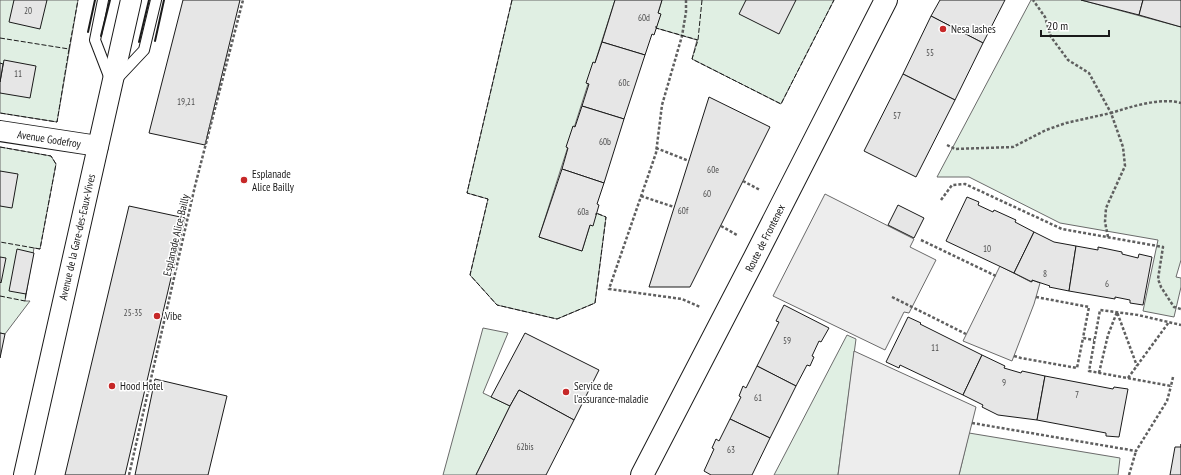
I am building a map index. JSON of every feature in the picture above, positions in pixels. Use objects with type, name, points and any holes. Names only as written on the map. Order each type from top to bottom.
[{"type":"main road","name":"Route de Frontenex","points":[[642,475],[886,0]]},
{"type":"street","name":"Avenue de la Gare-des-Eaux-Vives","points":[[24,475],[131,0]]},
{"type":"street","name":"Avenue Godefroy","points":[[0,131],[98,146]]},
{"type":"lane","points":[[103,0],[96,40],[112,84],[144,50],[156,0]]},
{"type":"path","name":"Esplanade Alice-Bailly","points":[[129,475],[195,186],[243,0]]},
{"type":"path","points":[[686,0],[686,12],[682,36],[662,105],[656,153],[609,288],[682,298],[700,307]]},
{"type":"path","points":[[1033,0],[1045,17],[1051,37],[1068,60],[1089,73],[1111,113],[1123,147],[1125,166],[1106,208],[1105,222],[1108,237]]},
{"type":"path","points":[[947,145],[955,149],[1013,147],[1046,130],[1066,123],[1111,113],[1138,104],[1175,101],[1181,103]]},
{"type":"path","points":[[656,148],[689,161]]},
{"type":"path","points":[[743,181],[760,190]]},
{"type":"path","points":[[941,200],[952,185],[965,184],[1062,229],[1163,247],[1158,279],[1161,287],[1174,308],[1181,309]]},
{"type":"path","points":[[641,196],[674,207]]},
{"type":"path","points":[[721,226],[737,235]]},
{"type":"path","points":[[921,240],[996,276]]},
{"type":"path","points":[[892,297],[966,334]]},
{"type":"path","points":[[1014,356],[1077,368],[1089,307],[1036,297]]},
{"type":"path","points":[[1170,386],[1089,371],[1094,340],[1100,310],[1181,325]]},
{"type":"path","points":[[1117,312],[1137,366]]},
{"type":"path","points":[[1099,373],[1108,335],[1117,312]]},
{"type":"path","points":[[1128,378],[1169,322]]},
{"type":"path","points":[[1083,338],[1094,340]]},
{"type":"path","points":[[1129,475],[1136,451],[1167,401],[1173,377]]},
{"type":"path","points":[[972,423],[1136,451]]},
{"type":"path","points":[[137,424],[141,425]]},
{"type":"green space","points":[[0,0],[78,0],[57,122],[0,113]]},
{"type":"green space","points":[[512,0],[615,0],[539,237],[582,251],[590,225],[596,213],[606,217],[595,303],[557,319],[497,305],[470,275],[488,199],[467,193]]},
{"type":"green space","points":[[662,0],[834,0],[781,104],[692,59],[697,40],[656,28]]},
{"type":"green space","points":[[1031,0],[1081,0],[1181,27],[1181,260],[1176,277],[1181,278],[1181,287],[1174,317],[1143,311],[1158,240],[1060,223],[969,177],[937,177]]},
{"type":"green space","points":[[0,147],[51,156],[56,164],[40,249],[34,248],[25,301],[30,301],[5,334],[0,333]]},
{"type":"green space","points":[[483,328],[508,333],[483,393],[510,406],[476,475],[443,475]]},
{"type":"green space","points":[[847,335],[856,339],[838,475],[774,475]]},
{"type":"green space","points":[[969,433],[1120,458],[1118,475],[959,475]]},
{"type":"shaded area","points":[[825,194],[914,239],[910,247],[936,260],[909,313],[904,312],[885,350],[773,296]]},
{"type":"shaded area","points":[[1000,266],[1031,282],[1032,280],[1040,283],[1034,304],[1012,361],[963,341]]},
{"type":"shaded area","points":[[854,351],[976,407],[959,475],[838,475]]},
{"type":"building","points":[[14,0],[47,0],[40,29],[9,22]]},
{"type":"building","points":[[183,0],[240,0],[205,145],[149,133]]},
{"type":"building","points":[[615,0],[662,0],[658,13],[661,14],[645,55],[602,42]]},
{"type":"building","points":[[746,0],[796,0],[779,34],[739,14]]},
{"type":"building","points":[[940,0],[1005,0],[983,43],[931,16]]},
{"type":"building","points":[[1081,0],[1143,0],[1139,15]]},
{"type":"building","points":[[1143,0],[1181,0],[1181,27],[1139,15]]},
{"type":"building","points":[[931,16],[983,43],[955,100],[903,74]]},
{"type":"building","points":[[602,42],[645,55],[624,119],[582,106],[589,84],[586,83]]},
{"type":"building","points":[[4,60],[36,66],[30,98],[0,93],[0,82]]},
{"type":"building","points":[[0,63],[3,64],[0,82]]},
{"type":"building","points":[[903,74],[955,100],[916,177],[864,151]]},
{"type":"building","points":[[709,97],[770,127],[690,287],[649,287]]},
{"type":"building","points":[[582,106],[624,119],[604,183],[562,169],[568,148],[566,147]]},
{"type":"building","points":[[562,169],[604,183],[597,204],[599,205],[593,226],[590,225],[582,251],[539,237]]},
{"type":"building","points":[[0,171],[18,174],[12,208],[0,206]]},
{"type":"building","points":[[967,197],[979,202],[978,205],[993,212],[994,210],[1016,220],[1015,222],[1034,232],[1014,273],[946,241]]},
{"type":"building","points":[[898,205],[924,218],[914,238],[888,225]]},
{"type":"building","points":[[129,206],[185,218],[125,475],[65,475]]},
{"type":"building","points":[[1034,232],[1054,242],[1076,246],[1069,291],[1049,287],[1050,286],[1032,280],[1032,282],[1014,273]]},
{"type":"building","points":[[1076,246],[1098,250],[1098,247],[1122,252],[1122,254],[1138,258],[1139,254],[1152,257],[1143,305],[1130,303],[1130,300],[1115,297],[1115,299],[1069,291]]},
{"type":"building","points":[[17,249],[34,253],[26,294],[9,291]]},
{"type":"building","points":[[0,257],[6,258],[1,283],[0,282]]},
{"type":"building","points":[[784,305],[829,328],[821,342],[819,341],[812,356],[814,357],[810,366],[807,365],[796,386],[757,366],[779,322],[776,321]]},
{"type":"building","points":[[908,317],[982,355],[963,395],[900,365],[899,368],[886,362]]},
{"type":"building","points":[[0,333],[5,334],[0,358]]},
{"type":"building","points":[[525,333],[599,370],[574,420],[519,390],[510,406],[491,397]]},
{"type":"building","points":[[982,355],[1005,366],[1004,368],[1021,373],[1022,371],[1045,376],[1037,420],[998,415],[982,407],[983,405],[963,395]]},
{"type":"building","points":[[757,366],[796,386],[770,438],[730,419],[741,397],[739,396],[743,386],[746,388]]},
{"type":"building","points":[[1045,376],[1113,389],[1114,387],[1128,389],[1119,437],[1106,436],[1106,433],[1037,420]]},
{"type":"building","points":[[155,379],[227,396],[208,475],[135,475]]},
{"type":"building","points":[[519,390],[574,420],[546,475],[476,475],[510,406]]},
{"type":"building","points":[[730,419],[770,438],[752,475],[711,475],[704,471],[714,449],[712,448],[716,439],[719,441]]},
{"type":"building","points":[[1175,447],[1181,447],[1181,475],[1170,475]]},
{"type":"fence","points":[[69,49],[78,0]]},
{"type":"fence","points":[[512,0],[467,193],[488,199],[470,275],[497,305],[557,319],[595,303],[606,217],[596,213],[596,215]]},
{"type":"fence","points":[[702,0],[698,40],[692,59],[781,104],[834,0]]},
{"type":"fence","points":[[656,26],[656,28],[698,40]]},
{"type":"fence","points":[[0,38],[69,49],[57,122],[0,113]]},
{"type":"fence","points":[[0,147],[51,156],[56,164],[40,249],[0,242]]},
{"type":"fence","points":[[0,296],[25,301],[26,293]]},
{"type":"wall","points":[[88,32],[95,0]]},
{"type":"wall","points":[[101,36],[110,0]]},
{"type":"wall","points":[[139,42],[149,0]]},
{"type":"wall","points":[[155,41],[164,0]]},
{"type":"place","name":"Nesa lashes","points":[[943,29]]},
{"type":"place","name":"Esplanade Alice Bailly","points":[[244,180]]},
{"type":"place","name":"Vibe","points":[[157,316]]},
{"type":"place","name":"Hood Hotel","points":[[112,386]]},
{"type":"place","name":"Service de l'assurance-maladie","points":[[566,392]]}]
